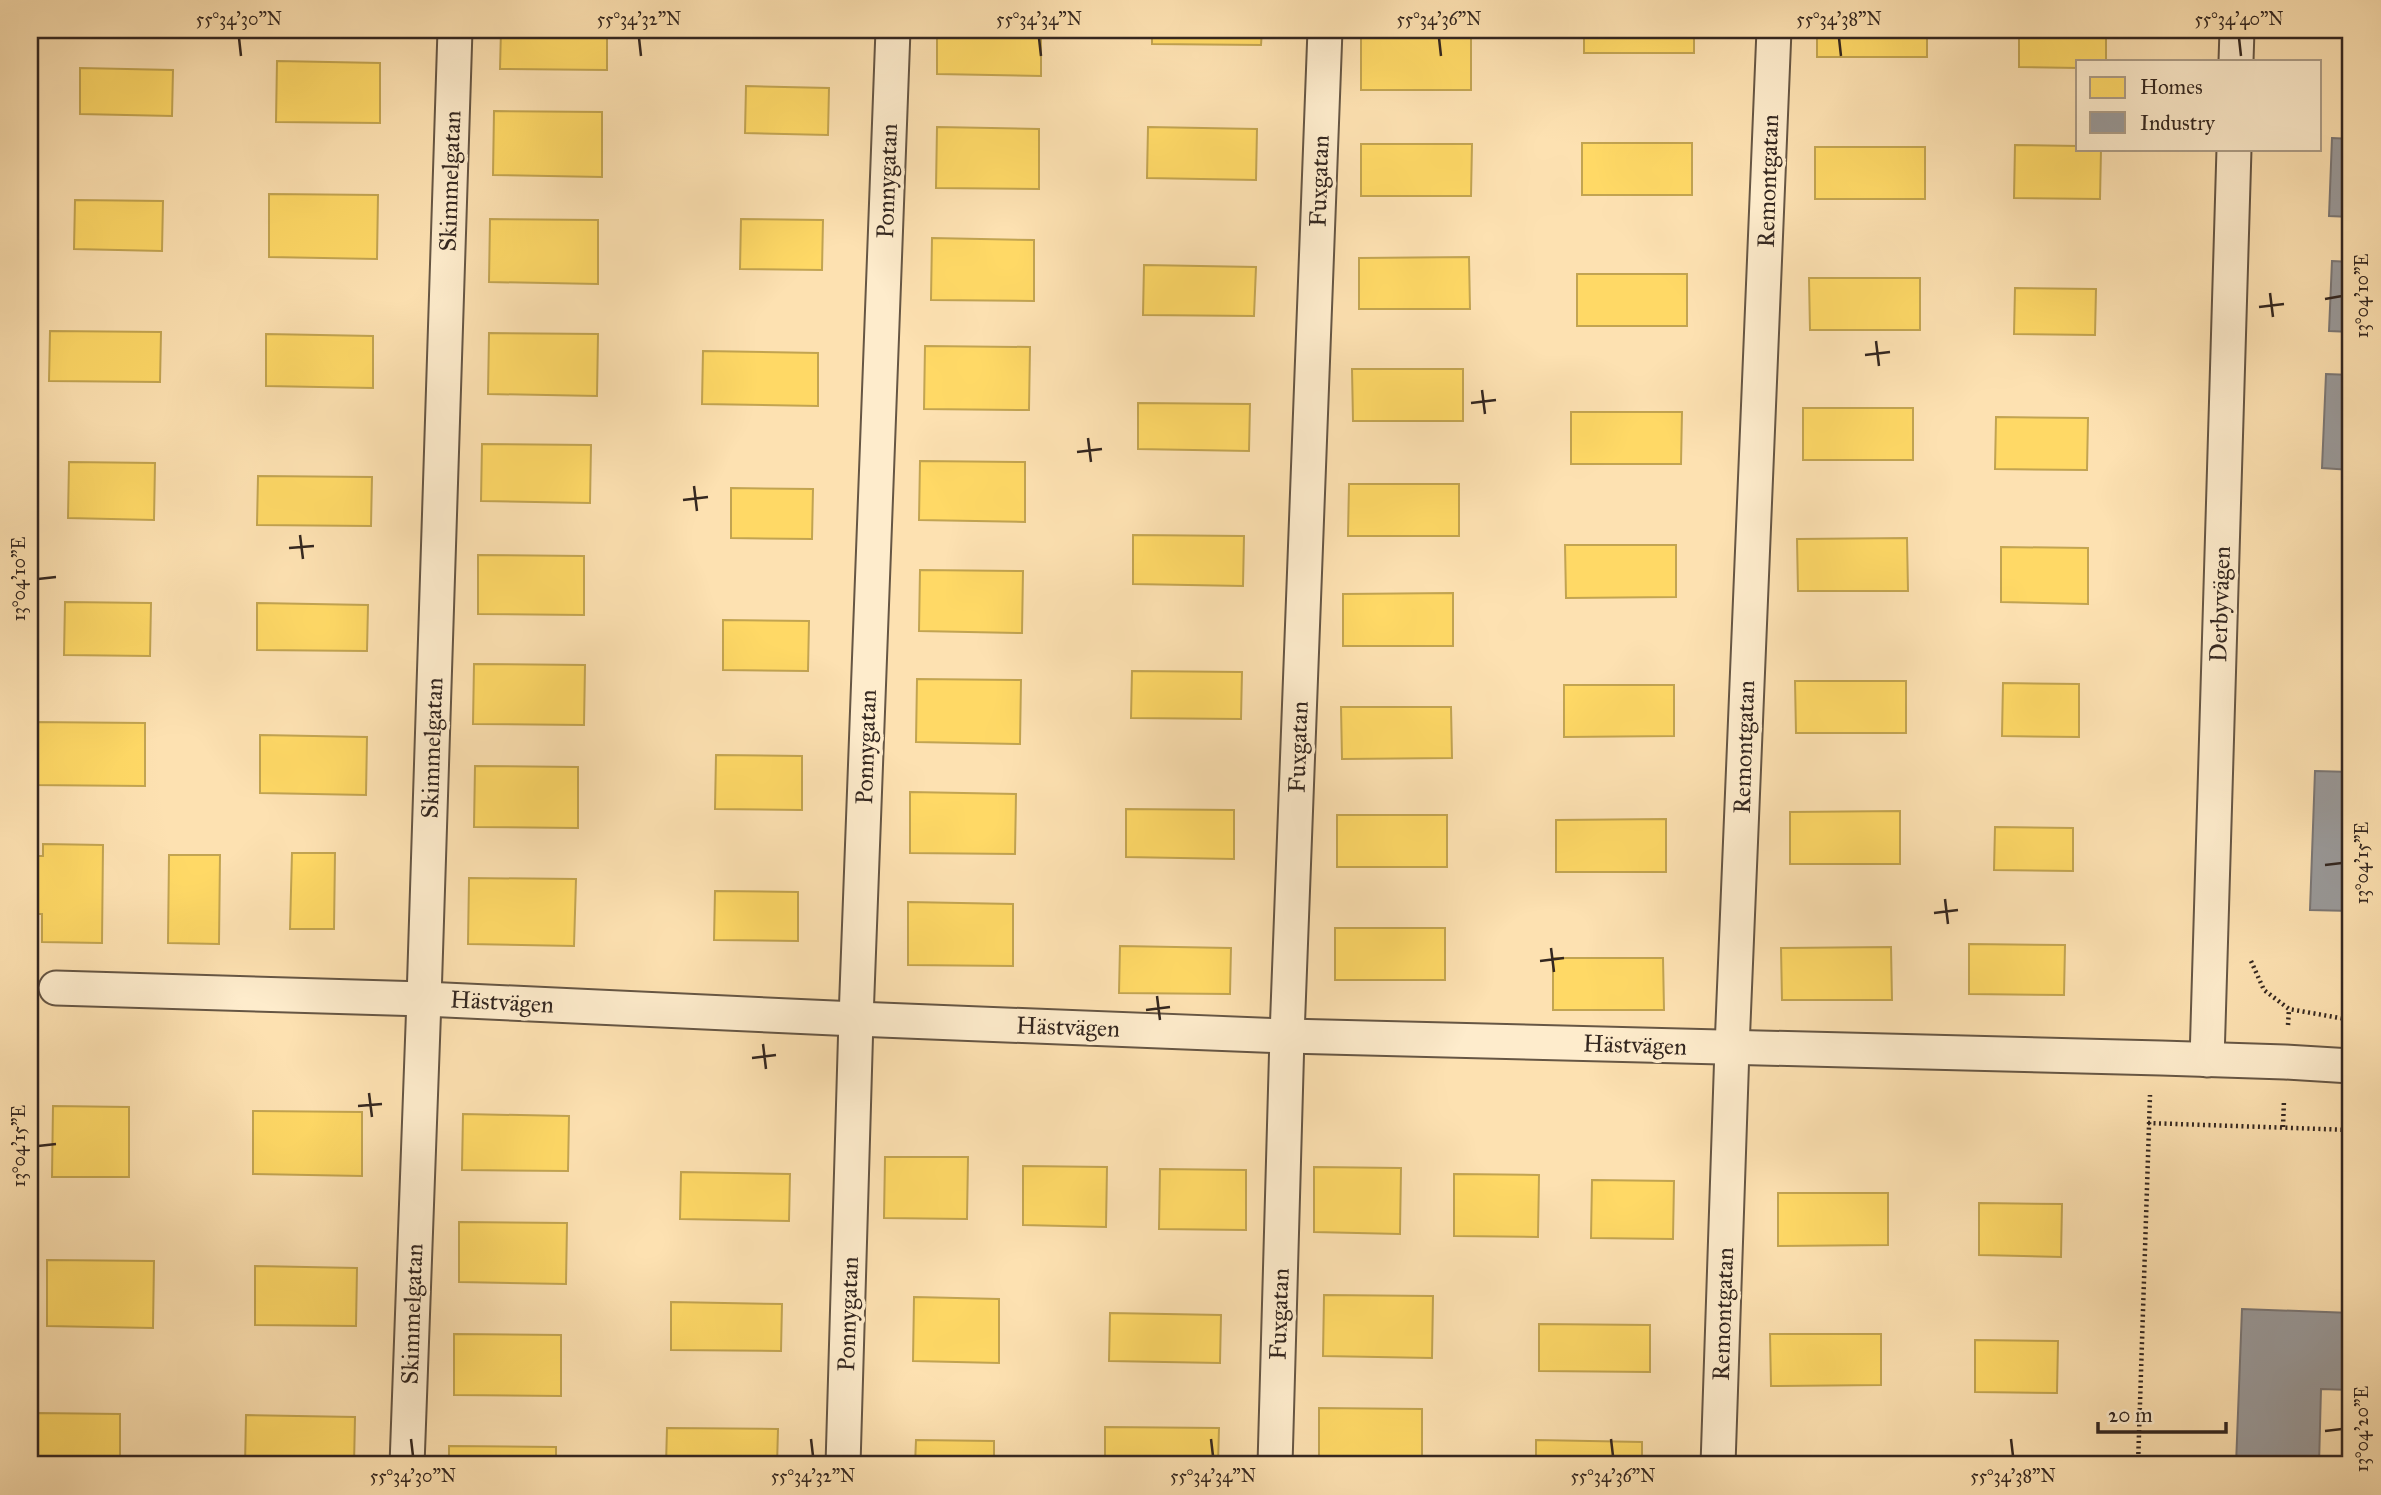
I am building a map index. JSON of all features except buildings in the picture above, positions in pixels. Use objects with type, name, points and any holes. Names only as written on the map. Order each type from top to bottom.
[{"type":"street","name":"Skimmelgatan","points":[[407,1465],[455,30]]},
{"type":"street","name":"Ponnygatan","points":[[843,1465],[856,1019],[892,30]]},
{"type":"street","name":"Fuxgatan","points":[[1275,1465],[1287,1036],[1325,30]]},
{"type":"street","name":"Remontgatan","points":[[1718,1465],[1732,1048],[1774,30]]},
{"type":"street","points":[[2236,60],[2237,30]]},
{"type":"street","name":"Derbyvägen","points":[[2207,1060],[2234,150]]},
{"type":"street","name":"Hästvägen","points":[[56,988],[424,999],[1287,1036],[2152,1058],[2351,1066]]},
{"type":"path","points":[[2138,1465],[2152,1058]]},
{"type":"path","points":[[2148,1123],[2351,1130]]}]
